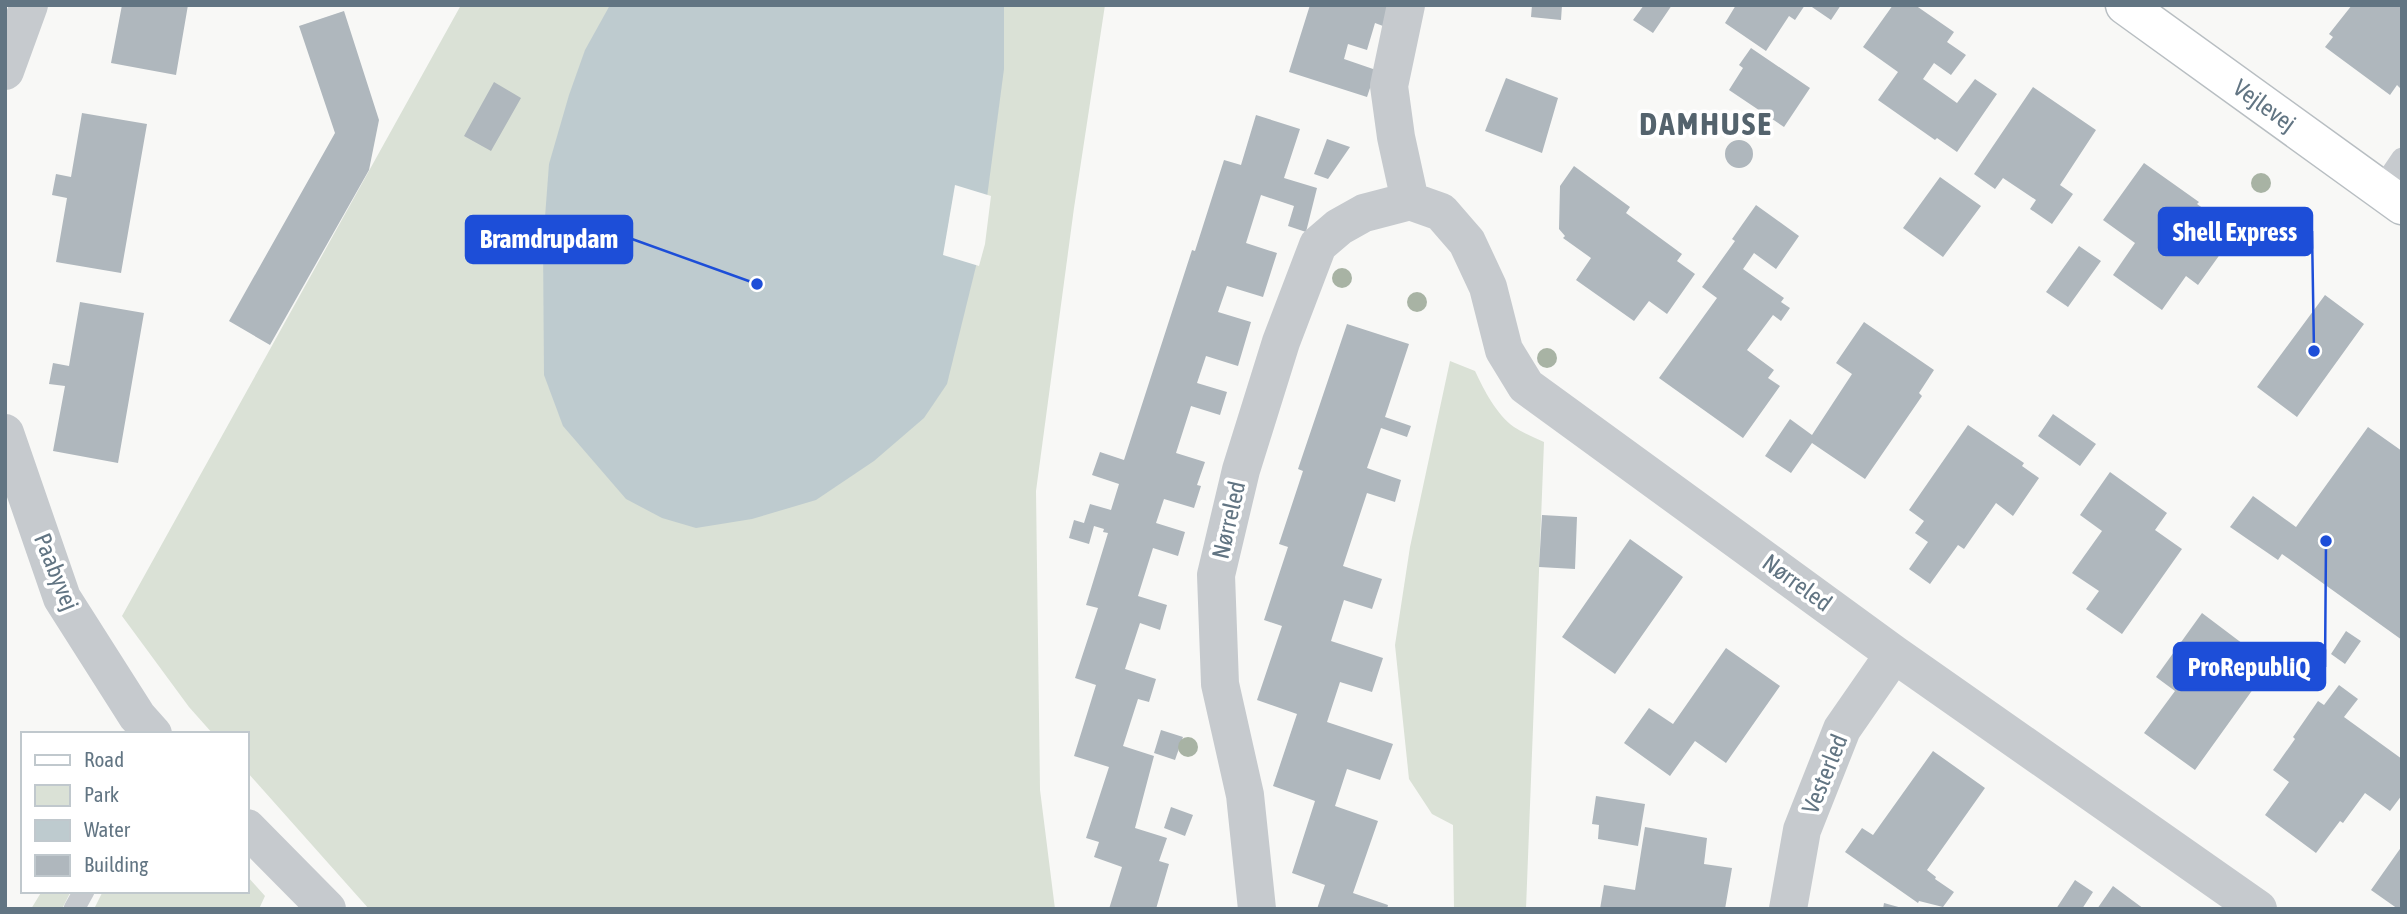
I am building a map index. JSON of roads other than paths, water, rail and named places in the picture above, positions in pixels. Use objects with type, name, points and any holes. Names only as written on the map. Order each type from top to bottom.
[{"type":"street","points":[[5,71],[29,5]]},
{"type":"street","points":[[1406,5],[1390,86],[1396,137],[1410,201]]},
{"type":"street","name":"Vejlevej","points":[[2124,5],[2391,197]]},
{"type":"street","name":"Nørreled","points":[[1257,909],[1245,794],[1220,684],[1216,575],[1241,470],[1281,342],[1318,245],[1339,227],[1364,213],[1410,201],[1441,212],[1466,242],[1488,287],[1504,350],[1525,386],[1894,654],[2258,909]]},
{"type":"street","name":"Paabyvej","points":[[5,433],[62,598],[137,716],[151,732]]},
{"type":"street","name":"Vesterled","points":[[1788,909],[1802,830],[1842,729],[1894,654]]},
{"type":"street","points":[[248,829],[287,870],[314,904]]},
{"type":"lane","points":[[2391,197],[2402,158]]},
{"type":"lane","points":[[74,909],[83,893]]},
{"type":"water","points":[[610,5],[1004,5],[1004,69],[980,250],[947,384],[924,418],[874,461],[816,500],[752,519],[696,528],[662,518],[626,499],[563,426],[544,375],[543,244],[549,164],[585,50]]},
{"type":"place","name":"Bramdrupdam","points":[[757,284]]},
{"type":"place","name":"Shell Express","points":[[2314,351]]},
{"type":"place","name":"ProRepubliQ","points":[[2326,541]]},
{"type":"district","name":"DAMHUSE","points":[[1706,124]]}]
